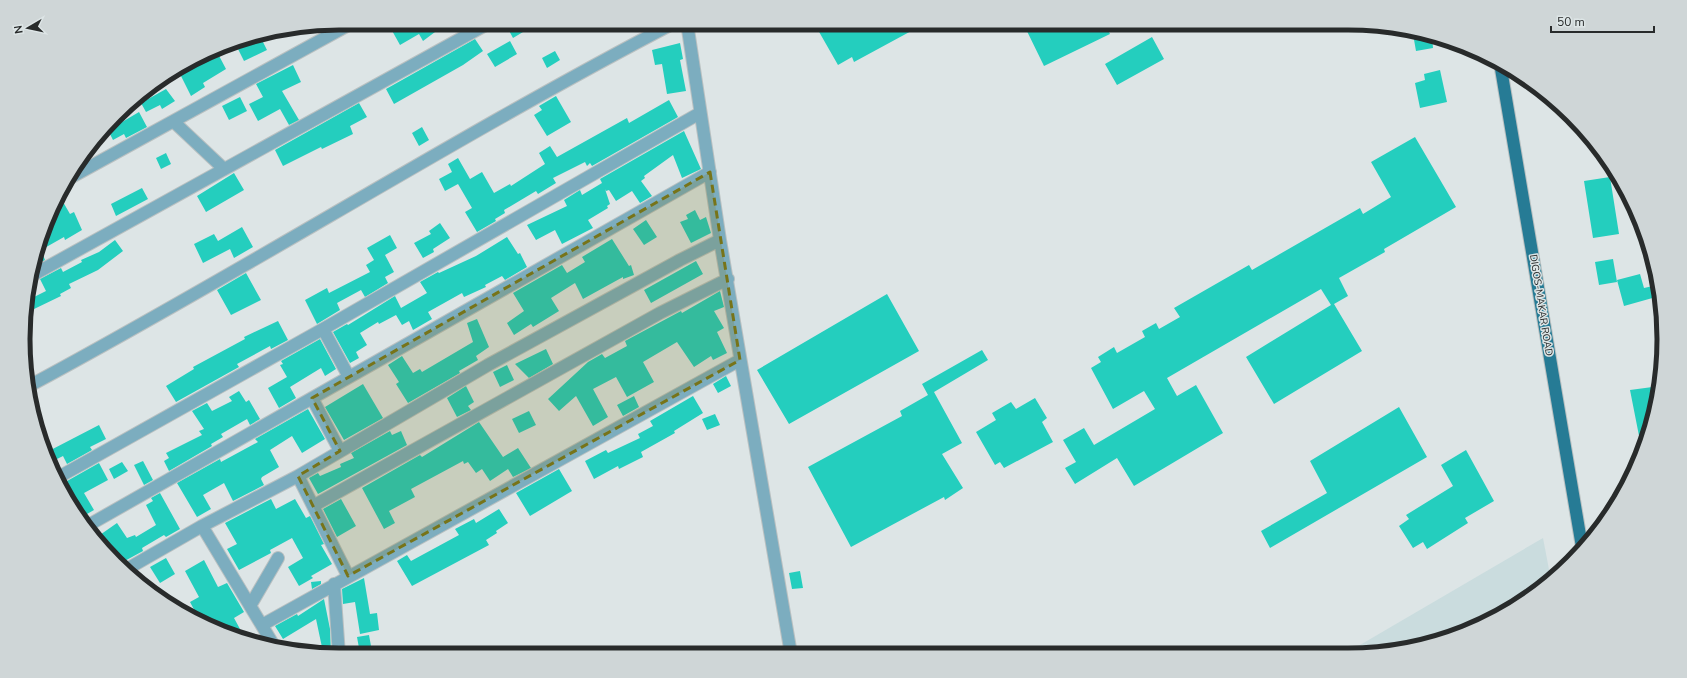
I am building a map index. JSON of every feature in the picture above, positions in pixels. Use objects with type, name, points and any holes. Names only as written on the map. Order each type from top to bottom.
[{"type":"main road","name":"DIGOS-MAKAR ROAD","points":[[1501,71],[1581,542]]},
{"type":"street","points":[[78,174],[339,30]]},
{"type":"street","points":[[38,272],[476,30]]},
{"type":"street","points":[[34,383],[129,332],[470,135],[661,30]]},
{"type":"street","points":[[688,30],[720,240],[728,279],[740,360],[790,648]]},
{"type":"street","points":[[62,475],[323,329],[700,113]]},
{"type":"street","points":[[174,122],[224,169]]},
{"type":"street","points":[[91,524],[710,172]]},
{"type":"street","points":[[131,567],[202,526],[298,476],[488,365],[680,260],[720,240]]},
{"type":"street","points":[[313,506],[660,313],[728,279]]},
{"type":"street","points":[[323,329],[349,377]]},
{"type":"street","points":[[262,625],[740,360]]},
{"type":"street","points":[[312,398],[340,451]]},
{"type":"street","points":[[298,476],[348,576]]},
{"type":"street","points":[[202,526],[271,640]]},
{"type":"street","points":[[250,606],[278,558]]},
{"type":"street","points":[[334,584],[339,648]]},
{"type":"highlighted area","points":[[710,172],[740,360],[348,576],[298,476],[340,451],[312,398]]},
{"type":"shaded area","points":[[1543,538],[1550,573],[1520,596],[1502,607],[1447,632],[1408,642],[1355,648]]},
{"type":"building","points":[[392,30],[438,30],[423,41],[419,34],[400,45]]},
{"type":"building","points":[[509,30],[526,30],[513,38]]},
{"type":"building","points":[[818,30],[913,30],[854,62],[852,57],[838,65]]},
{"type":"building","points":[[1026,30],[1113,30],[1109,32],[1110,34],[1044,66]]},
{"type":"building","points":[[1152,37],[1164,59],[1117,85],[1105,64]]},
{"type":"building","points":[[1414,37],[1432,42],[1433,48],[1416,51]]},
{"type":"building","points":[[475,39],[483,51],[463,65],[394,104],[386,89]]},
{"type":"building","points":[[262,40],[267,50],[244,61],[237,47]]},
{"type":"building","points":[[510,41],[517,54],[495,67],[487,54]]},
{"type":"building","points":[[680,43],[683,59],[680,60],[686,91],[667,94],[662,64],[655,65],[652,50]]},
{"type":"building","points":[[555,51],[560,60],[547,68],[542,58]]},
{"type":"building","points":[[219,55],[226,69],[203,83],[205,87],[191,96],[180,74]]},
{"type":"building","points":[[293,65],[301,82],[282,91],[299,120],[289,125],[280,109],[258,121],[249,104],[263,97],[256,84]]},
{"type":"building","points":[[1440,70],[1447,102],[1420,108],[1415,83],[1425,80],[1424,74]]},
{"type":"building","points":[[166,89],[175,101],[162,109],[160,105],[146,112],[141,103]]},
{"type":"building","points":[[556,96],[571,122],[547,136],[534,115],[542,110],[539,106]]},
{"type":"building","points":[[240,97],[247,111],[229,120],[222,106]]},
{"type":"building","points":[[669,100],[678,117],[592,166],[590,163],[587,166],[585,162],[553,178],[556,183],[538,194],[536,191],[504,210],[505,213],[495,219],[496,221],[477,232],[465,212],[472,208],[458,184],[445,191],[439,179],[452,172],[448,164],[458,158],[470,179],[482,172],[494,193],[510,184],[511,186],[545,164],[539,153],[550,146],[557,157],[627,118],[629,123]]},
{"type":"building","points":[[359,103],[367,117],[350,126],[353,134],[322,149],[321,147],[283,166],[275,150]]},
{"type":"building","points":[[139,112],[147,127],[126,138],[124,134],[113,140],[109,133],[117,125]]},
{"type":"building","points":[[422,127],[429,140],[419,146],[412,133]]},
{"type":"building","points":[[684,131],[701,169],[682,178],[673,155],[644,176],[645,178],[641,181],[652,196],[640,203],[632,191],[616,201],[609,190],[606,191],[605,189],[610,204],[607,206],[608,208],[588,220],[593,228],[562,244],[555,230],[536,240],[527,225],[567,206],[564,200],[580,190],[582,195],[602,183],[600,179]]},
{"type":"building","points":[[1415,137],[1456,207],[1384,249],[1385,252],[1339,278],[1348,296],[1334,304],[1362,351],[1274,404],[1246,357],[1331,305],[1321,289],[1167,378],[1177,396],[1196,385],[1223,433],[1134,486],[1117,458],[1075,484],[1065,468],[1076,462],[1063,440],[1084,428],[1094,445],[1155,409],[1144,391],[1113,409],[1091,368],[1101,362],[1098,357],[1114,347],[1117,353],[1145,337],[1142,331],[1156,323],[1159,329],[1180,317],[1174,308],[1249,265],[1252,270],[1360,208],[1363,214],[1391,197],[1371,162]]},
{"type":"building","points":[[166,153],[171,164],[161,169],[156,158]]},
{"type":"building","points":[[234,173],[244,190],[206,212],[197,196]]},
{"type":"building","points":[[1610,177],[1619,234],[1593,238],[1584,181]]},
{"type":"building","points":[[142,188],[148,199],[116,216],[111,204]]},
{"type":"building","points":[[62,201],[70,214],[74,212],[82,230],[65,240],[64,237],[44,248]]},
{"type":"building","points":[[695,210],[700,220],[706,217],[711,233],[691,243],[680,222],[688,219],[686,215]]},
{"type":"building","points":[[646,220],[657,237],[644,245],[633,229]]},
{"type":"building","points":[[440,223],[450,238],[433,249],[434,252],[423,258],[414,243],[431,234],[429,231]]},
{"type":"building","points":[[242,227],[253,247],[234,258],[230,249],[203,263],[194,244],[214,234],[218,241]]},
{"type":"building","points":[[390,235],[397,248],[385,255],[394,272],[385,277],[388,283],[365,297],[361,290],[337,303],[340,310],[317,324],[305,300],[327,288],[329,293],[370,272],[366,265],[374,260],[367,248]]},
{"type":"building","points":[[507,237],[518,254],[520,253],[527,267],[505,280],[502,276],[485,285],[486,287],[464,297],[462,293],[428,312],[432,319],[413,330],[409,321],[402,325],[396,315],[379,324],[378,322],[360,333],[367,345],[356,352],[359,358],[350,363],[333,332],[347,324],[348,325],[395,296],[401,308],[427,293],[420,282],[438,272],[439,273],[476,256]]},
{"type":"building","points":[[612,239],[629,266],[631,265],[634,275],[623,279],[623,277],[583,299],[575,283],[551,298],[559,311],[533,327],[531,324],[514,335],[507,323],[524,311],[513,293],[562,265],[567,273],[585,262],[582,257]]},
{"type":"building","points":[[115,240],[123,251],[98,270],[69,284],[71,288],[60,294],[61,296],[32,310],[33,297],[46,291],[40,279],[61,268],[63,272],[82,262],[81,260],[99,252]]},
{"type":"building","points":[[42,254],[45,260],[40,263]]},
{"type":"building","points":[[1613,259],[1617,282],[1599,285],[1595,262]]},
{"type":"building","points":[[696,261],[703,274],[651,303],[644,290]]},
{"type":"building","points":[[246,273],[261,300],[231,315],[217,290]]},
{"type":"building","points":[[1640,274],[1644,288],[1652,286],[1654,298],[1624,306],[1617,280]]},
{"type":"building","points":[[720,291],[724,307],[714,311],[724,328],[717,332],[727,353],[713,360],[711,356],[694,367],[677,342],[643,362],[654,382],[627,397],[616,377],[593,389],[608,417],[593,426],[576,396],[559,411],[548,399],[588,362],[602,354],[605,358],[627,346],[625,341],[681,311],[682,313]]},
{"type":"building","points":[[887,294],[919,351],[789,424],[757,370]]},
{"type":"building","points":[[477,319],[489,347],[476,356],[478,360],[459,371],[460,373],[408,403],[396,384],[399,382],[388,365],[402,356],[413,373],[420,369],[422,372],[473,342],[467,323]]},
{"type":"building","points":[[278,321],[288,340],[271,349],[270,346],[237,364],[239,367],[176,402],[166,386],[194,369],[193,367],[245,339],[244,337]]},
{"type":"building","points":[[320,339],[336,369],[325,376],[321,368],[290,387],[296,398],[279,408],[268,388],[287,377],[280,365],[283,364],[281,361]]},
{"type":"building","points":[[546,349],[553,364],[529,378],[515,364]]},
{"type":"building","points":[[982,350],[988,360],[934,392],[962,443],[942,454],[963,488],[945,500],[944,497],[851,547],[808,467],[902,416],[900,411],[928,395],[922,384]]},
{"type":"building","points":[[507,365],[514,380],[500,387],[493,372]]},
{"type":"building","points":[[726,376],[731,386],[718,393],[713,384]]},
{"type":"building","points":[[363,384],[383,418],[344,440],[325,407]]},
{"type":"building","points":[[466,386],[474,402],[468,406],[471,410],[457,417],[447,398]]},
{"type":"building","points":[[1653,387],[1640,441],[1630,390]]},
{"type":"building","points":[[239,391],[246,402],[249,400],[260,419],[250,425],[247,419],[221,434],[223,437],[211,444],[212,446],[169,471],[164,461],[169,458],[166,453],[202,435],[199,431],[204,429],[192,411],[207,403],[212,411],[232,401],[229,397]]},
{"type":"building","points":[[634,396],[639,407],[623,416],[617,405]]},
{"type":"building","points":[[693,396],[703,413],[674,431],[675,433],[641,452],[643,457],[619,469],[618,466],[594,479],[585,461],[606,450],[608,453],[640,438],[638,434],[653,426],[650,421]]},
{"type":"building","points":[[1035,398],[1047,418],[1042,422],[1053,442],[1004,468],[1000,462],[995,465],[976,432],[996,420],[992,413],[1011,402],[1016,409]]},
{"type":"building","points":[[1399,407],[1427,457],[1270,548],[1261,531],[1327,493],[1310,461]]},
{"type":"building","points":[[308,409],[325,439],[302,453],[292,436],[270,450],[279,467],[262,477],[261,479],[264,485],[233,501],[224,483],[203,495],[211,509],[197,517],[177,483],[220,459],[221,462],[258,442],[255,439]]},
{"type":"building","points":[[529,411],[536,425],[519,433],[512,419]]},
{"type":"building","points":[[715,414],[720,425],[707,430],[702,419]]},
{"type":"building","points":[[479,422],[503,457],[518,448],[531,468],[513,477],[508,469],[490,481],[482,469],[476,473],[468,462],[464,464],[463,461],[411,489],[415,497],[389,511],[395,523],[384,529],[362,488],[420,455],[422,457]]},
{"type":"building","points":[[99,425],[106,439],[90,447],[92,450],[67,464],[63,456],[55,460],[51,450]]},
{"type":"building","points":[[390,431],[392,435],[401,431],[407,445],[318,494],[309,478],[318,473],[320,476],[341,467],[340,464],[354,458],[351,453]]},
{"type":"building","points":[[1466,450],[1494,501],[1465,518],[1468,523],[1427,549],[1423,542],[1413,548],[1399,526],[1409,519],[1406,515],[1453,486],[1441,465]]},
{"type":"building","points":[[143,461],[153,480],[144,485],[134,465]]},
{"type":"building","points":[[122,462],[128,471],[114,479],[109,469]]},
{"type":"building","points":[[99,463],[108,480],[84,493],[94,510],[85,515],[65,482]]},
{"type":"building","points":[[559,469],[572,491],[530,516],[516,493]]},
{"type":"building","points":[[160,493],[180,529],[166,537],[164,535],[142,548],[143,551],[125,561],[100,535],[117,523],[127,538],[135,535],[136,537],[156,525],[146,505],[153,501],[151,498]]},
{"type":"building","points":[[271,499],[276,509],[295,499],[306,518],[310,516],[324,544],[321,545],[332,564],[311,576],[313,578],[299,586],[288,567],[303,558],[292,538],[270,550],[271,553],[239,570],[227,549],[237,544],[225,523]]},
{"type":"building","points":[[341,499],[356,526],[337,537],[323,509]]},
{"type":"building","points":[[499,509],[508,523],[486,540],[489,545],[412,586],[397,561],[407,555],[411,561],[459,535],[455,529],[474,519],[476,523]]},
{"type":"building","points":[[166,558],[175,574],[160,583],[150,567]]},
{"type":"building","points":[[204,560],[218,587],[227,583],[244,612],[234,618],[242,633],[196,613],[190,602],[199,597],[185,571]]},
{"type":"building","points":[[800,571],[803,588],[792,589],[789,573]]},
{"type":"building","points":[[364,578],[370,614],[377,613],[379,630],[360,634],[355,602],[343,604],[342,589]]},
{"type":"building","points":[[321,581],[321,584],[312,589],[311,582]]},
{"type":"building","points":[[324,599],[330,629],[331,648],[322,647],[316,619],[283,639],[275,626],[297,614],[298,616]]},
{"type":"building","points":[[369,635],[371,646],[359,648],[357,637]]}]
